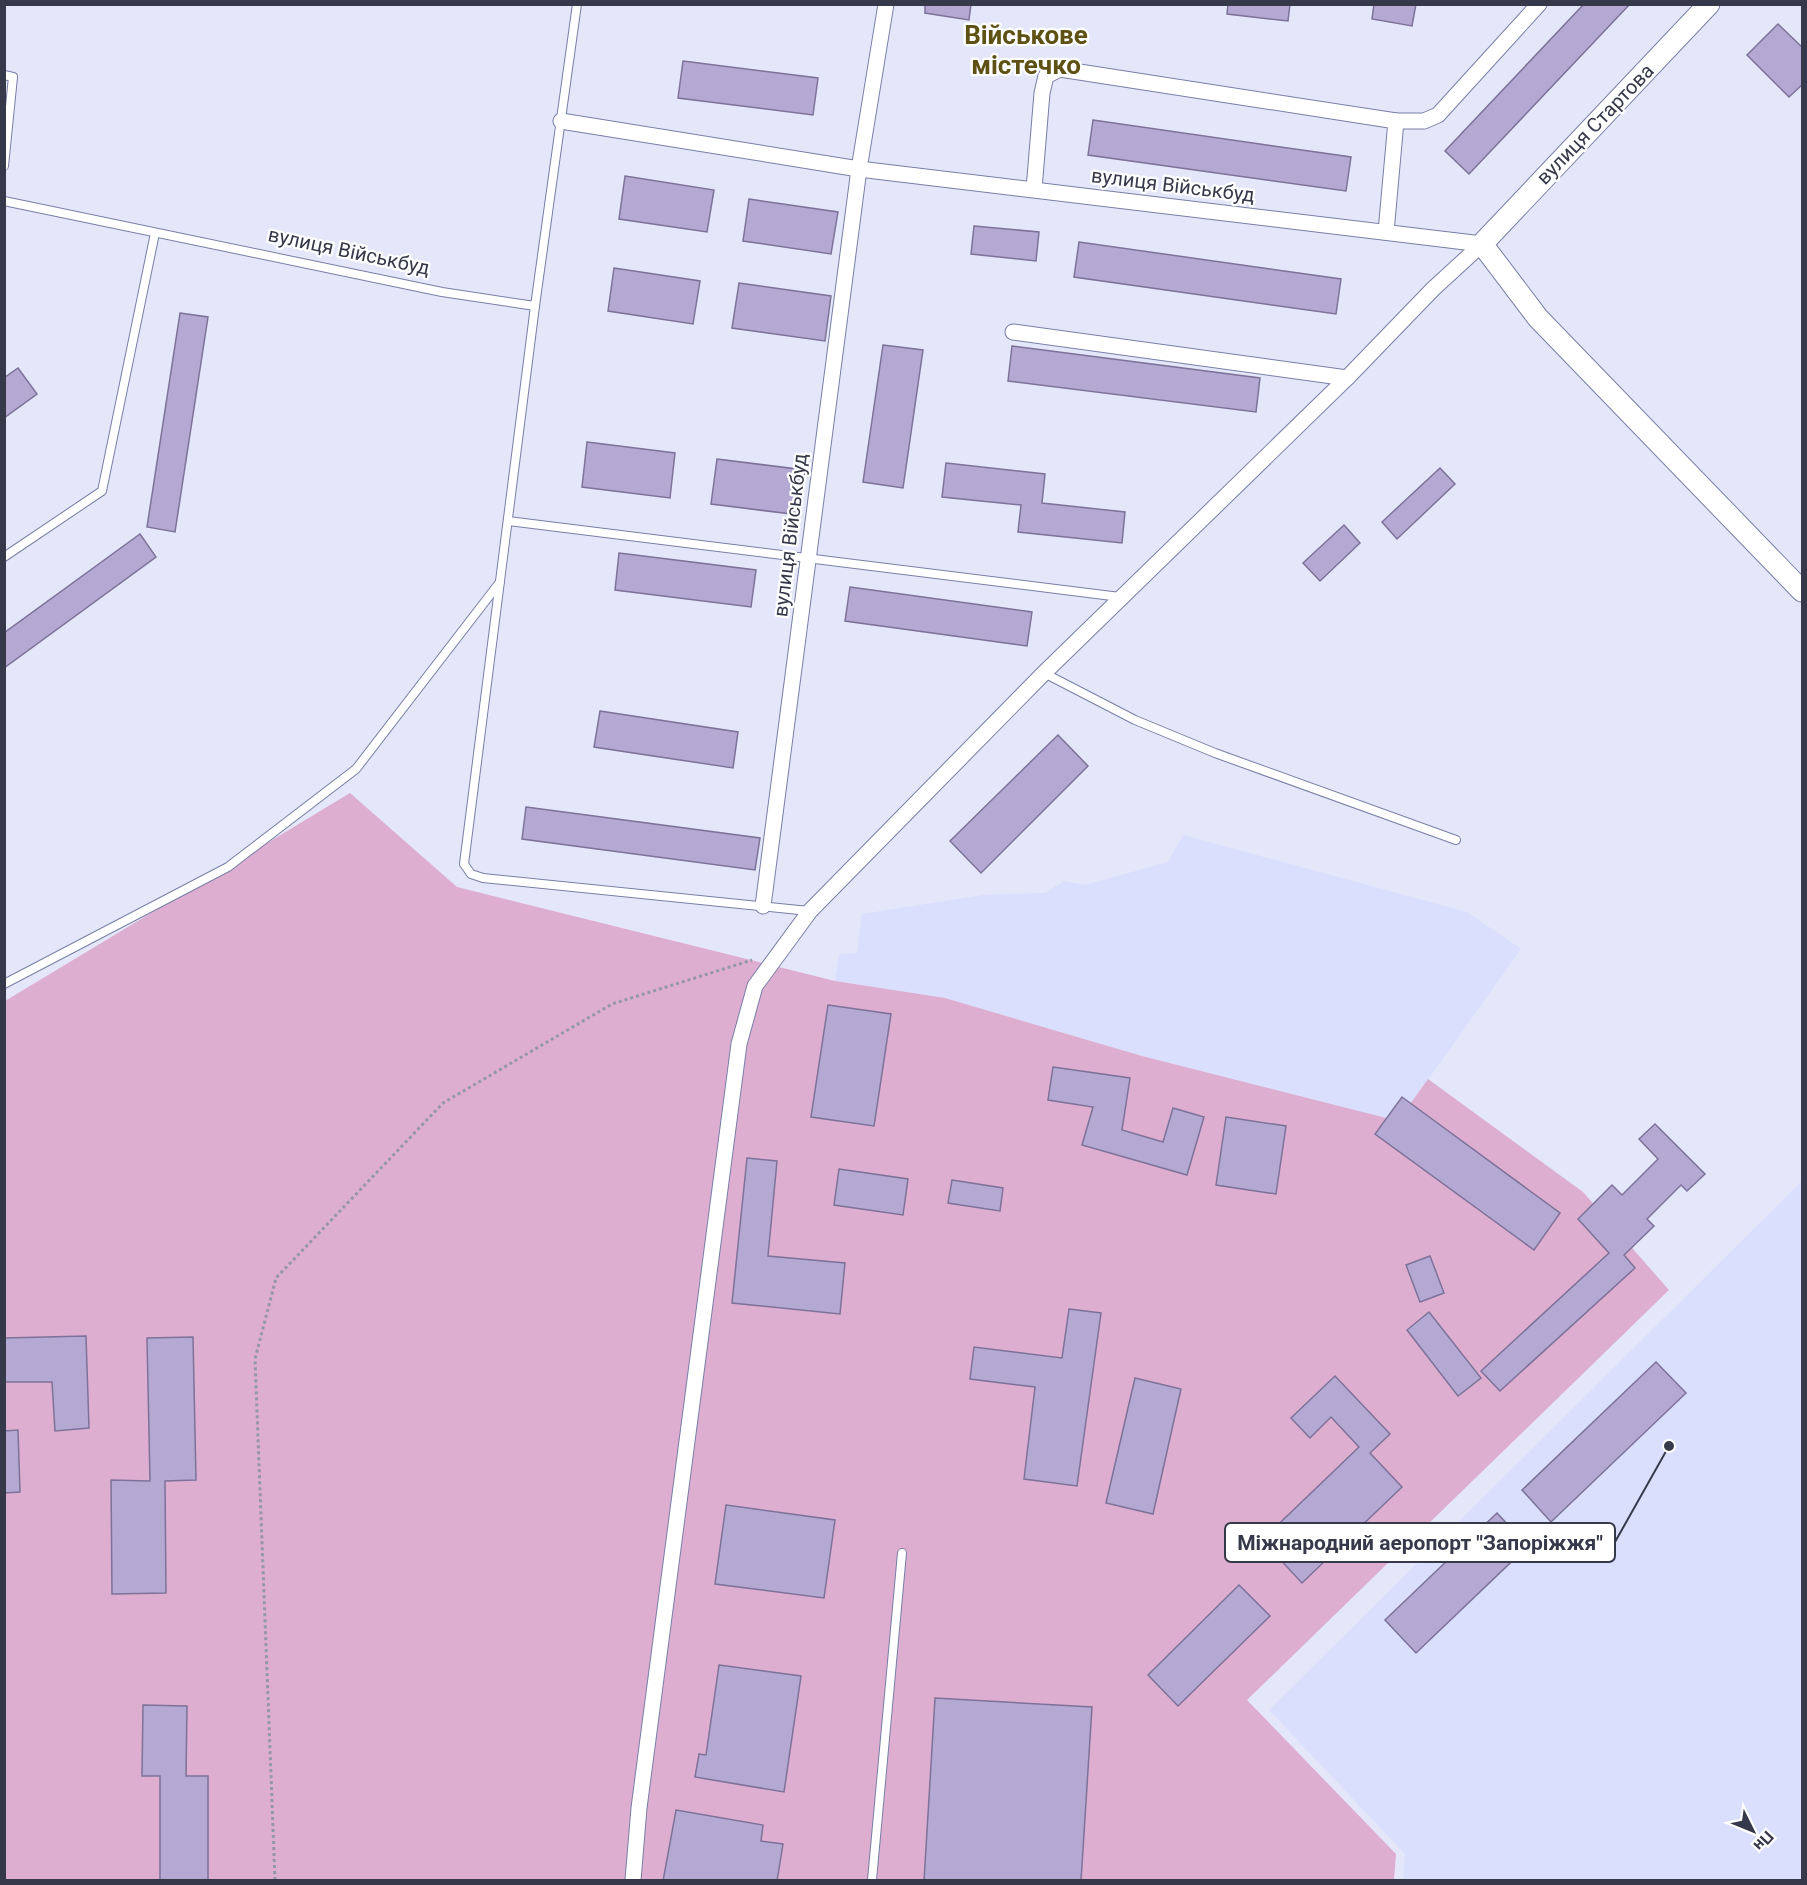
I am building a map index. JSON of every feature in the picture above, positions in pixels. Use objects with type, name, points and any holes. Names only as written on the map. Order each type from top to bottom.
[{"type":"main road","name":"вулиця Стартова","points":[[1482,244],[1709,4]]},
{"type":"main road","points":[[1482,244],[1538,318],[1803,591]]},
{"type":"street","name":"вулиця Військбуд","points":[[763,906],[859,169],[886,4]]},
{"type":"street","points":[[1034,189],[1041,93],[1046,76],[1060,69],[1396,121],[1424,121],[1438,115],[1539,4]]},
{"type":"street","name":"вулиця Військбуд","points":[[561,121],[859,169],[1482,244]]},
{"type":"street","points":[[1386,232],[1396,121]]},
{"type":"street","points":[[633,1881],[639,1808],[739,1044],[755,986],[810,911],[1044,673],[1347,378],[1433,289],[1482,244]]},
{"type":"street","points":[[1013,332],[1347,378]]},
{"type":"lane","points":[[578,4],[535,306],[465,864],[471,874],[483,878],[810,911]]},
{"type":"lane","points":[[4,75],[13,76],[4,166]]},
{"type":"lane","name":"вулиця Військбуд","points":[[4,201],[442,292],[535,306]]},
{"type":"lane","points":[[4,557],[102,491],[155,233]]},
{"type":"lane","points":[[508,521],[1121,597]]},
{"type":"lane","points":[[4,984],[228,867],[356,769],[500,581]]},
{"type":"lane","points":[[1044,673],[1135,720],[1215,753],[1456,840]]},
{"type":"lane","points":[[872,1881],[902,1553]]},
{"type":"path","points":[[275,1881],[255,1359],[276,1278],[442,1103],[612,1004],[780,952]]},
{"type":"shaded area","points":[[350,793],[457,887],[835,981],[945,998],[1142,1056],[1398,1121],[1428,1079],[1583,1192],[1669,1290],[1247,1700],[1396,1854],[1394,1880],[5,1880],[5,1001]]},
{"type":"shaded area","points":[[1183,835],[1467,912],[1521,949],[1398,1122],[1142,1056],[945,998],[835,981],[839,954],[857,953],[862,914],[983,895],[1045,893],[1064,881],[1085,885],[1168,862]]},
{"type":"shaded area","points":[[1802,1181],[1802,1880],[1403,1880],[1405,1854],[1269,1710]]},
{"type":"building","points":[[925,4],[971,4],[969,20],[925,13]]},
{"type":"building","points":[[1228,4],[1290,4],[1288,21],[1227,14]]},
{"type":"building","points":[[1374,4],[1416,4],[1412,26],[1372,19]]},
{"type":"building","points":[[1584,4],[1630,4],[1469,174],[1445,151]]},
{"type":"building","points":[[1778,24],[1803,48],[1803,84],[1789,97],[1747,55]]},
{"type":"building","points":[[683,61],[818,78],[813,115],[678,98]]},
{"type":"building","points":[[1093,120],[1351,157],[1346,191],[1088,155]]},
{"type":"building","points":[[625,176],[714,190],[707,232],[619,219]]},
{"type":"building","points":[[749,199],[838,212],[831,254],[743,241]]},
{"type":"building","points":[[974,226],[1039,232],[1036,261],[971,254]]},
{"type":"building","points":[[1079,242],[1341,279],[1336,314],[1074,277]]},
{"type":"building","points":[[614,268],[700,281],[693,324],[608,311]]},
{"type":"building","points":[[739,283],[831,296],[825,341],[732,328]]},
{"type":"building","points":[[180,313],[208,317],[175,532],[147,527]]},
{"type":"building","points":[[883,345],[923,350],[903,488],[863,482]]},
{"type":"building","points":[[1012,346],[1260,378],[1256,412],[1008,381]]},
{"type":"building","points":[[18,368],[37,394],[4,418],[4,378]]},
{"type":"building","points":[[587,442],[675,453],[670,498],[582,487]]},
{"type":"building","points":[[717,459],[805,470],[799,515],[711,504]]},
{"type":"building","points":[[946,463],[1045,474],[1042,503],[1125,512],[1122,543],[1018,532],[1021,505],[942,497]]},
{"type":"building","points":[[1440,468],[1455,484],[1397,539],[1382,522]]},
{"type":"building","points":[[1344,525],[1360,543],[1320,581],[1303,563]]},
{"type":"building","points":[[140,534],[156,557],[4,668],[4,633]]},
{"type":"building","points":[[619,553],[756,570],[751,607],[615,590]]},
{"type":"building","points":[[850,587],[1032,612],[1027,646],[845,621]]},
{"type":"building","points":[[600,711],[738,732],[733,768],[594,747]]},
{"type":"building","points":[[1058,735],[1088,766],[981,873],[950,841]]},
{"type":"building","points":[[526,807],[760,838],[755,870],[522,839]]},
{"type":"building","points":[[828,1005],[891,1014],[874,1126],[811,1117]]},
{"type":"building","points":[[1053,1067],[1130,1078],[1122,1130],[1163,1142],[1173,1108],[1204,1117],[1187,1175],[1082,1145],[1093,1107],[1048,1100]]},
{"type":"building","points":[[1402,1097],[1560,1213],[1534,1250],[1375,1134]]},
{"type":"building","points":[[1226,1117],[1286,1126],[1276,1194],[1216,1185]]},
{"type":"building","points":[[1655,1124],[1705,1174],[1687,1191],[1681,1185],[1647,1219],[1654,1226],[1624,1255],[1635,1268],[1500,1391],[1481,1371],[1609,1253],[1578,1219],[1612,1185],[1622,1195],[1658,1159],[1639,1139]]},
{"type":"building","points":[[747,1158],[777,1161],[768,1256],[845,1263],[840,1314],[732,1303]]},
{"type":"building","points":[[839,1169],[908,1179],[903,1215],[834,1205]]},
{"type":"building","points":[[952,1180],[1003,1188],[1000,1211],[948,1203]]},
{"type":"building","points":[[1430,1256],[1444,1293],[1420,1302],[1406,1265]]},
{"type":"building","points":[[1069,1309],[1101,1313],[1077,1486],[1024,1479],[1035,1387],[970,1379],[974,1347],[1062,1358]]},
{"type":"building","points":[[1429,1312],[1481,1378],[1458,1396],[1407,1330]]},
{"type":"building","points":[[86,1336],[89,1428],[55,1431],[52,1382],[4,1382],[4,1338]]},
{"type":"building","points":[[193,1337],[196,1480],[165,1481],[166,1593],[112,1594],[111,1480],[150,1481],[147,1338]]},
{"type":"building","points":[[1656,1362],[1686,1393],[1551,1522],[1522,1490]]},
{"type":"building","points":[[1335,1376],[1390,1434],[1370,1453],[1402,1487],[1302,1583],[1262,1540],[1359,1447],[1331,1417],[1310,1438],[1291,1418]]},
{"type":"building","points":[[1135,1378],[1181,1389],[1153,1514],[1106,1503]]},
{"type":"building","points":[[18,1430],[20,1492],[4,1493],[4,1431]]},
{"type":"building","points":[[726,1505],[835,1520],[824,1598],[715,1584]]},
{"type":"building","points":[[1497,1513],[1528,1546],[1416,1653],[1385,1620]]},
{"type":"building","points":[[1239,1585],[1270,1616],[1178,1706],[1148,1675]]},
{"type":"building","points":[[719,1665],[801,1676],[784,1792],[695,1777],[699,1754],[706,1755]]},
{"type":"building","points":[[935,1698],[1092,1707],[1081,1881],[924,1881]]},
{"type":"building","points":[[143,1705],[187,1706],[186,1776],[208,1776],[208,1881],[160,1881],[160,1776],[142,1776]]},
{"type":"building","points":[[676,1810],[763,1825],[761,1841],[783,1844],[777,1881],[663,1881]]},
{"type":"place","name":"Міжнародний аеропорт \"Запоріжжя\"","points":[[1669,1446]]},
{"type":"district","name":"Військове містечко","points":[[1026,50]]}]
